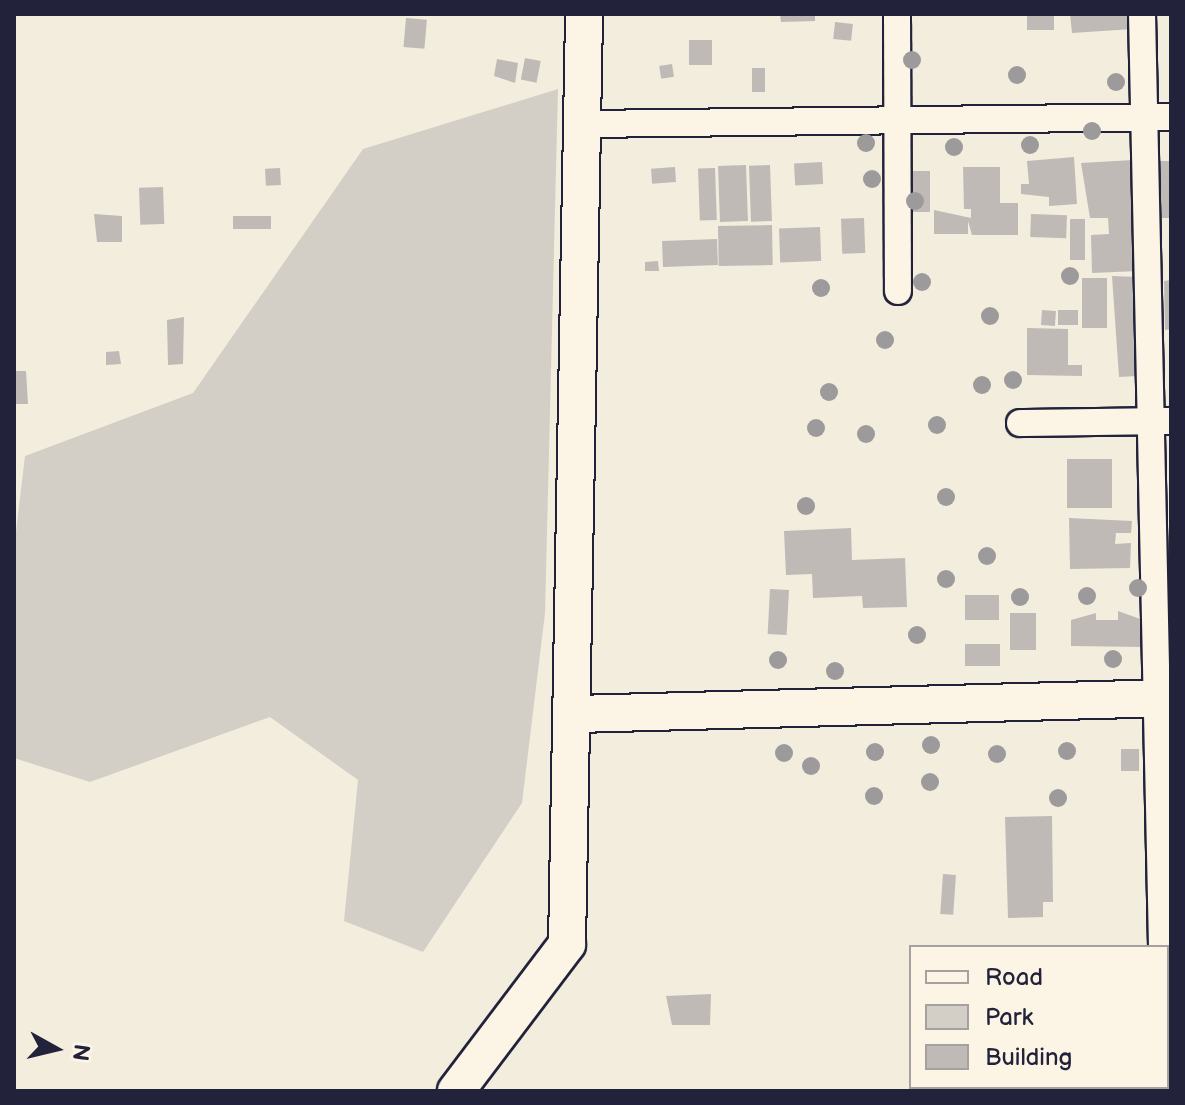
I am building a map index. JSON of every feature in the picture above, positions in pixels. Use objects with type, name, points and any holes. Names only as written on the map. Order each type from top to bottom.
[{"type":"main road","points":[[456,1091],[567,944],[576,714],[584,14]]},
{"type":"main road","points":[[576,714],[1164,698]]},
{"type":"street","points":[[897,14],[898,291]]},
{"type":"street","points":[[1142,14],[1144,118],[1161,421],[1164,698],[1162,945]]},
{"type":"street","points":[[585,124],[897,123],[1171,117]]},
{"type":"street","points":[[1020,423],[1161,421]]},
{"type":"green space","points":[[558,89],[545,613],[522,803],[423,952],[344,921],[358,780],[270,717],[90,782],[14,758],[14,548],[25,456],[193,393],[363,149]]},
{"type":"building","points":[[780,14],[815,14],[815,21],[781,22]]},
{"type":"building","points":[[1027,14],[1054,14],[1054,30],[1027,30]]},
{"type":"building","points":[[1070,14],[1132,14],[1133,29],[1072,33]]},
{"type":"building","points":[[406,18],[427,20],[424,49],[403,47]]},
{"type":"building","points":[[835,22],[853,24],[851,41],[833,39]]},
{"type":"building","points":[[689,40],[712,40],[712,65],[689,65]]},
{"type":"building","points":[[525,58],[541,61],[537,83],[521,80]]},
{"type":"building","points":[[497,59],[518,63],[515,83],[494,76]]},
{"type":"building","points":[[672,64],[674,77],[661,79],[659,66]]},
{"type":"building","points":[[752,68],[765,68],[765,92],[752,92]]},
{"type":"building","points":[[1074,157],[1077,204],[1049,206],[1049,197],[1021,194],[1021,184],[1029,184],[1027,161]]},
{"type":"building","points":[[1133,160],[1138,271],[1092,273],[1091,235],[1109,234],[1108,218],[1090,218],[1081,163]]},
{"type":"building","points":[[1157,161],[1171,161],[1171,218],[1159,218]]},
{"type":"building","points":[[822,162],[823,184],[795,185],[794,163]]},
{"type":"building","points":[[746,165],[748,221],[720,222],[718,166]]},
{"type":"building","points":[[770,165],[772,221],[751,222],[749,166]]},
{"type":"building","points":[[675,167],[676,182],[652,184],[651,169]]},
{"type":"building","points":[[963,167],[1000,167],[1000,203],[1018,203],[1018,235],[972,235],[968,221],[968,234],[934,234],[934,210],[971,218],[971,209],[964,209]]},
{"type":"building","points":[[280,168],[281,185],[266,186],[265,169]]},
{"type":"building","points":[[715,168],[717,220],[700,221],[698,169]]},
{"type":"building","points":[[911,171],[930,171],[930,212],[911,212]]},
{"type":"building","points":[[163,187],[164,224],[140,225],[139,188]]},
{"type":"building","points":[[94,214],[122,216],[122,242],[97,242]]},
{"type":"building","points":[[1031,214],[1067,215],[1066,238],[1030,237]]},
{"type":"building","points":[[233,216],[271,216],[271,229],[233,229]]},
{"type":"building","points":[[864,218],[865,253],[842,254],[841,219]]},
{"type":"building","points":[[1070,219],[1085,219],[1085,260],[1070,260]]},
{"type":"building","points":[[772,225],[773,265],[719,266],[718,226]]},
{"type":"building","points":[[820,227],[821,261],[780,262],[779,228]]},
{"type":"building","points":[[717,239],[718,265],[663,267],[662,241]]},
{"type":"building","points":[[658,261],[659,271],[645,271],[645,262]]},
{"type":"building","points":[[1112,276],[1137,277],[1137,376],[1119,377]]},
{"type":"building","points":[[1082,278],[1107,278],[1107,328],[1082,328]]},
{"type":"building","points":[[1171,280],[1171,329],[1165,330],[1164,281]]},
{"type":"building","points":[[1042,310],[1056,311],[1055,326],[1041,325]]},
{"type":"building","points":[[1058,310],[1078,310],[1078,325],[1058,325]]},
{"type":"building","points":[[184,317],[183,364],[168,365],[167,320]]},
{"type":"building","points":[[1027,328],[1068,329],[1068,365],[1082,365],[1082,376],[1027,375]]},
{"type":"building","points":[[119,351],[121,364],[106,365],[106,352]]},
{"type":"building","points":[[14,371],[26,371],[28,404],[14,404]]},
{"type":"building","points":[[1067,459],[1112,459],[1112,508],[1067,508]]},
{"type":"building","points":[[1069,518],[1132,521],[1131,533],[1116,533],[1115,544],[1131,543],[1130,568],[1070,569]]},
{"type":"building","points":[[851,528],[852,560],[905,558],[907,607],[863,608],[862,596],[813,598],[812,574],[786,575],[784,531]]},
{"type":"building","points":[[770,589],[789,590],[787,635],[768,634]]},
{"type":"building","points":[[965,595],[999,595],[999,620],[965,620]]},
{"type":"building","points":[[1118,611],[1143,620],[1143,647],[1071,646],[1071,620],[1096,613],[1096,620],[1118,620]]},
{"type":"building","points":[[1010,613],[1036,613],[1036,650],[1010,650]]},
{"type":"building","points":[[965,644],[1000,644],[1000,666],[965,666]]},
{"type":"building","points":[[1121,749],[1139,749],[1139,771],[1121,771]]},
{"type":"building","points":[[1052,816],[1053,902],[1043,902],[1043,917],[1008,918],[1005,817]]},
{"type":"building","points":[[943,874],[956,875],[953,915],[940,914]]},
{"type":"building","points":[[711,994],[710,1025],[672,1025],[666,996]]}]
